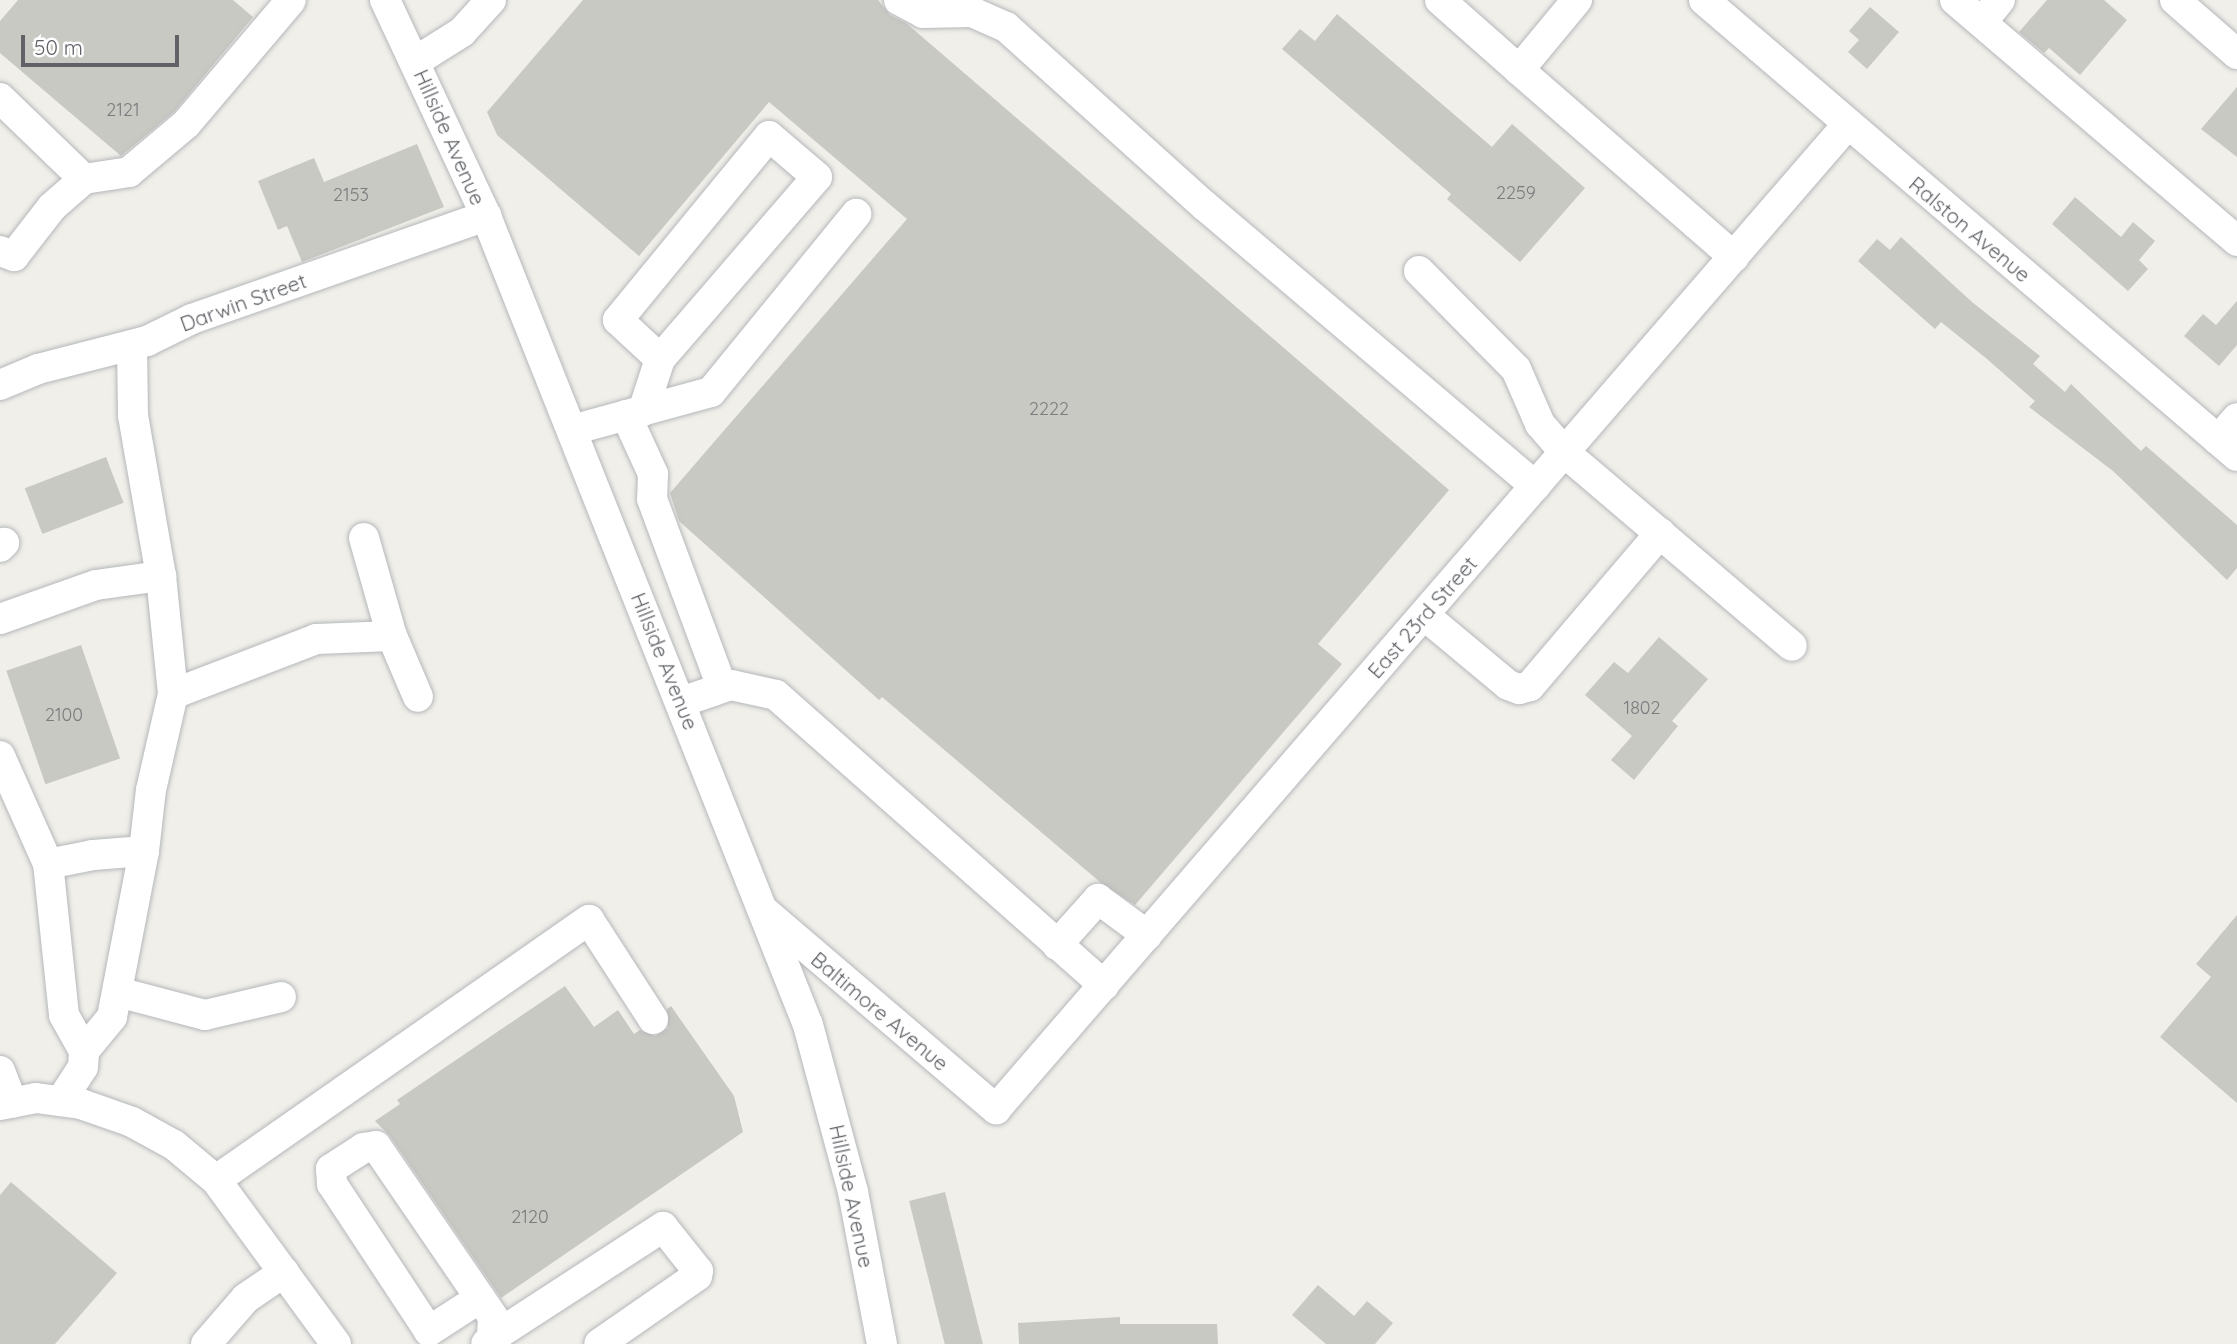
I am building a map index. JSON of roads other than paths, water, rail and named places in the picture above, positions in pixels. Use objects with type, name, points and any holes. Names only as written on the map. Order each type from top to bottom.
[{"type":"street","points":[[0,251],[14,256],[52,207],[84,179],[129,172],[186,124],[291,0]]},
{"type":"street","name":"Hillside Avenue","points":[[385,0],[416,61],[486,216],[765,912],[829,1092],[882,1344]]},
{"type":"street","points":[[416,61],[462,32],[491,0]]},
{"type":"street","points":[[899,0],[923,13],[972,12],[1006,27],[1205,206],[1535,486]]},
{"type":"street","points":[[1440,0],[1734,257]]},
{"type":"street","points":[[1519,70],[1577,0]]},
{"type":"street","name":"Ralston Avenue","points":[[1704,0],[1848,124],[2231,438]]},
{"type":"street","points":[[1955,0],[2237,241]]},
{"type":"street","points":[[2175,0],[2232,39]]},
{"type":"street","points":[[0,98],[84,179]]},
{"type":"street","name":"East 23rd Street","points":[[996,1109],[1848,124]]},
{"type":"street","points":[[660,359],[618,320],[769,136],[817,177],[660,359],[634,413],[653,474],[652,499],[722,687]]},
{"type":"street","points":[[572,430],[710,392],[856,214]]},
{"type":"street","name":"Darwin Street","points":[[0,385],[38,369],[132,345],[192,319],[486,216]]},
{"type":"street","points":[[1419,271],[1516,369],[1540,424],[1564,452],[1792,646]]},
{"type":"street","points":[[84,1051],[112,1017],[144,851],[151,790],[173,694],[161,576],[133,416],[132,345]]},
{"type":"street","points":[[1424,615],[1508,684],[1518,689],[1530,686],[1661,533]]},
{"type":"street","points":[[363,538],[392,636],[418,697]]},
{"type":"street","points":[[0,619],[96,585],[161,576]]},
{"type":"street","points":[[173,694],[317,639],[392,636]]},
{"type":"street","points":[[681,702],[722,687],[751,687],[776,695],[1104,985]]},
{"type":"street","points":[[0,756],[48,864],[64,1015],[84,1051],[83,1067],[61,1101]]},
{"type":"street","points":[[48,864],[93,855],[144,851]]},
{"type":"street","points":[[1057,945],[1098,899],[1147,935]]},
{"type":"street","name":"Baltimore Avenue","points":[[765,912],[996,1109]]},
{"type":"street","points":[[216,1180],[589,920],[653,1019]]},
{"type":"street","points":[[118,992],[205,1015],[281,997]]},
{"type":"street","points":[[0,1071],[6,1104],[36,1098],[61,1101],[132,1122],[174,1145],[216,1180],[336,1344]]},
{"type":"street","points":[[480,1298],[429,1331],[332,1184],[331,1169],[363,1148],[376,1146],[480,1298],[493,1317],[491,1342]]},
{"type":"street","points":[[491,1342],[663,1227],[698,1271],[697,1276],[599,1344]]},
{"type":"street","points":[[206,1344],[246,1298],[284,1272]]}]
